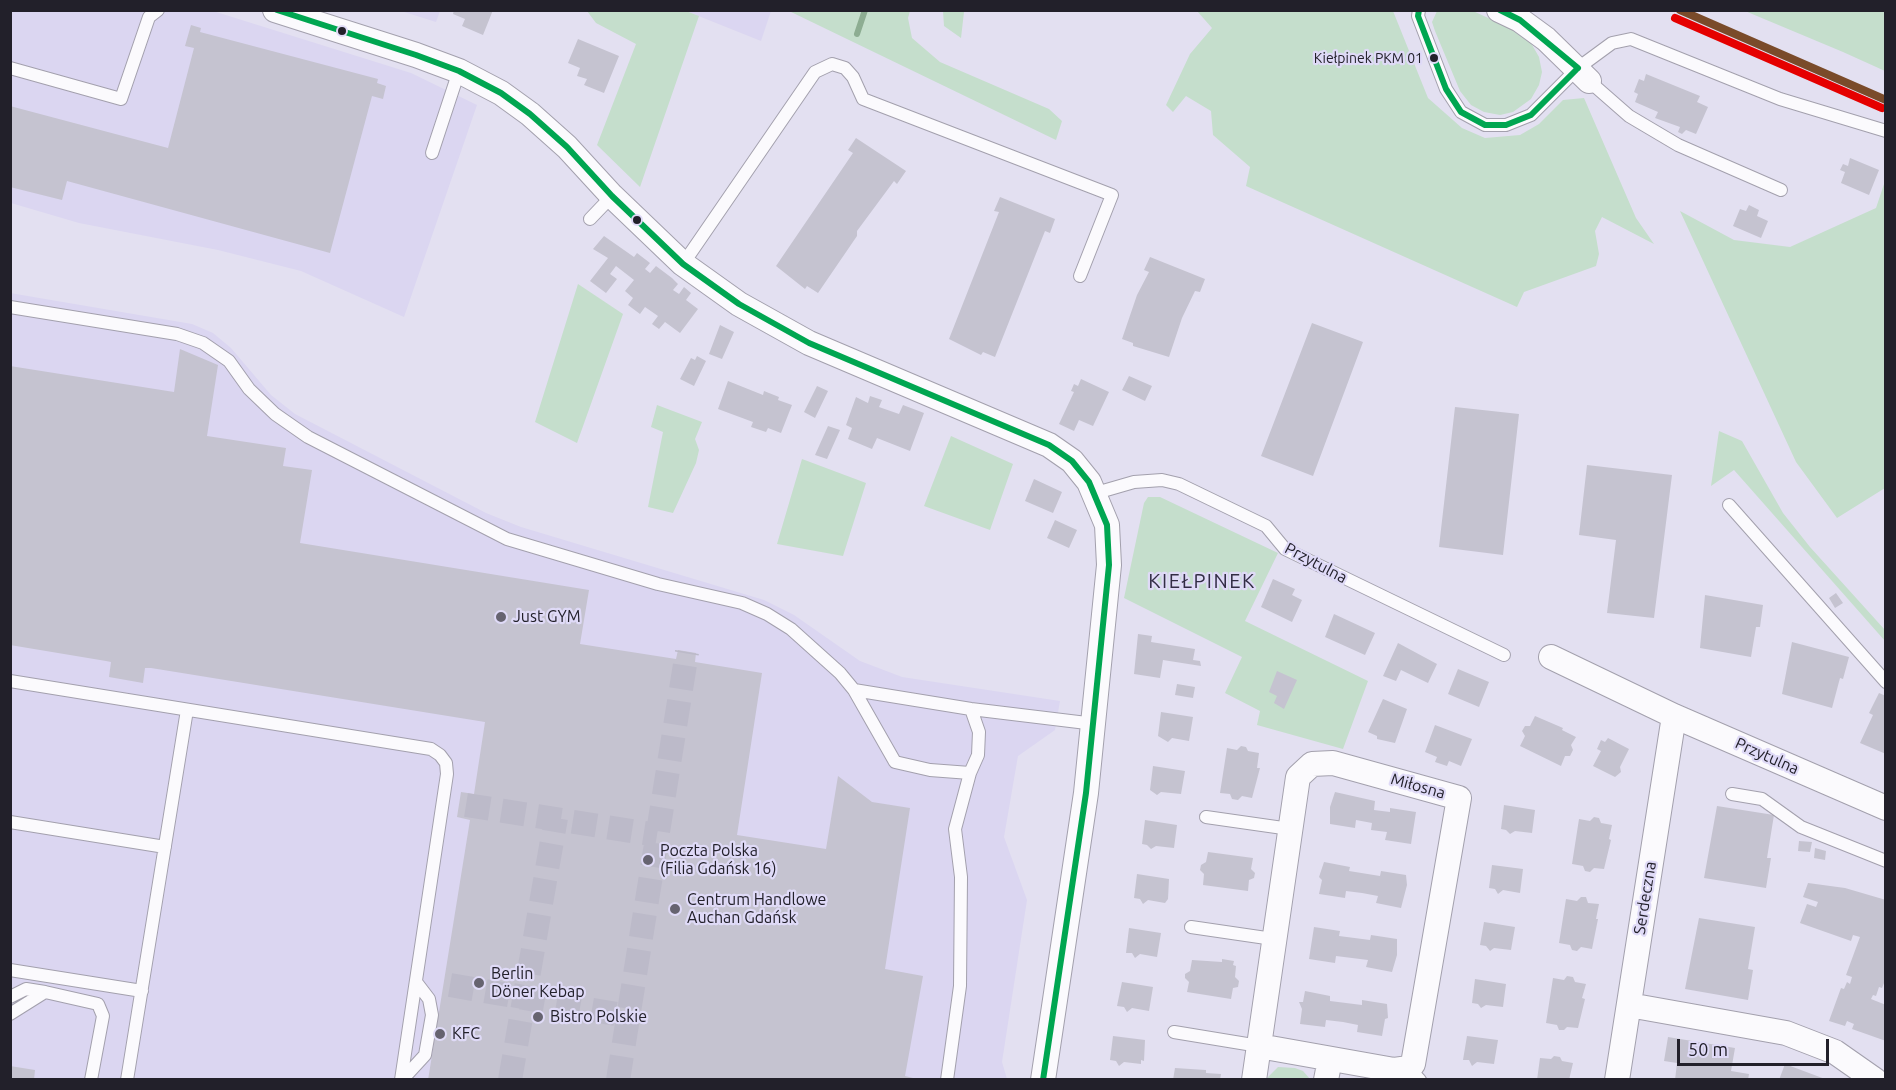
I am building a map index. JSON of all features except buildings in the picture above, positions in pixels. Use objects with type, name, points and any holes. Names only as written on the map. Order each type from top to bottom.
[{"type":"street","points":[[275,10],[416,55],[459,71],[501,93],[530,114],[567,147],[612,196],[683,264],[739,304],[806,348],[1049,445],[1072,461],[1096,493],[1107,525],[1110,544],[1095,724],[1043,1080]]},
{"type":"street","points":[[1499,10],[1520,20],[1583,75]]},
{"type":"street","name":"Przytulna","points":[[1551,657],[1674,716],[1886,808]]},
{"type":"street","name":"Serdeczna","points":[[1617,1080],[1674,716]]},
{"type":"street","name":"Miłosna","points":[[1254,1080],[1298,777],[1312,764],[1342,765],[1460,798],[1414,1074],[1394,1070],[1328,1069],[1259,1046]]},
{"type":"street","points":[[1629,1005],[1786,1033],[1835,1052],[1875,1080]]},
{"type":"lane","points":[[10,68],[121,99],[149,17],[158,10]]},
{"type":"lane","points":[[1419,10],[1418,16],[1446,89],[1461,112],[1485,125],[1506,125],[1531,115],[1583,75],[1612,43],[1631,39],[1780,99],[1886,131]]},
{"type":"lane","points":[[683,264],[815,72],[832,64],[845,68],[849,72],[863,99],[1112,195],[1080,276]]},
{"type":"lane","points":[[432,153],[459,71]]},
{"type":"lane","points":[[1583,75],[1629,116],[1678,145],[1781,190]]},
{"type":"lane","points":[[590,219],[612,196]]},
{"type":"lane","points":[[10,307],[177,334],[203,344],[229,361],[249,389],[275,414],[308,437],[507,539],[658,584],[742,603],[767,614],[791,629],[840,673],[854,690],[895,762],[930,770],[970,773]]},
{"type":"lane","name":"Przytulna","points":[[1096,493],[1134,482],[1162,480],[1179,484],[1266,526],[1285,549],[1504,655]]},
{"type":"lane","points":[[1729,505],[1886,682]]},
{"type":"lane","points":[[10,681],[431,749],[440,754],[446,763],[447,774],[402,1080]]},
{"type":"lane","points":[[854,690],[971,709],[1095,724]]},
{"type":"lane","points":[[947,1080],[960,986],[961,877],[955,829],[970,773],[978,755],[979,732],[971,709]]},
{"type":"lane","points":[[127,1080],[187,710]]},
{"type":"lane","points":[[1732,794],[1762,799],[1801,826],[1886,861]]},
{"type":"lane","points":[[1206,817],[1290,829]]},
{"type":"lane","points":[[10,822],[165,847]]},
{"type":"lane","points":[[1191,927],[1273,939]]},
{"type":"lane","points":[[10,970],[142,991]]},
{"type":"lane","points":[[402,1080],[425,1055],[432,1016],[429,999],[416,982]]},
{"type":"lane","points":[[10,997],[26,989],[98,1004],[103,1016],[91,1080]]},
{"type":"lane","points":[[10,1014],[45,993]]},
{"type":"lane","points":[[1174,1032],[1259,1046]]},
{"type":"shaded area","points":[[10,11],[213,11],[411,73],[477,105],[404,317],[301,271],[218,250],[79,223],[11,203]]},
{"type":"shaded area","points":[[401,11],[440,11],[436,22]]},
{"type":"shaded area","points":[[686,11],[771,11],[761,41]]},
{"type":"shaded area","points":[[10,293],[192,324],[213,333],[231,348],[271,395],[295,414],[486,513],[521,527],[764,600],[794,615],[860,661],[902,677],[1060,701],[1055,730],[1018,756],[1004,837],[1027,900],[1002,1062],[1007,1079],[11,1079]]},
{"type":"green space","points":[[943,10],[980,11],[964,12],[961,38],[944,26]]},
{"type":"green space","points":[[587,11],[686,11],[699,16],[640,187],[597,145],[636,44],[596,23]]},
{"type":"green space","points":[[789,11],[910,11],[908,18],[912,38],[940,62],[1049,109],[1062,121],[1056,140]]},
{"type":"green space","points":[[1197,11],[1393,11],[1428,98],[1462,128],[1485,138],[1520,135],[1539,124],[1563,100],[1584,98],[1636,218],[1654,244],[1602,217],[1595,231],[1599,254],[1596,266],[1524,292],[1517,307],[1246,186],[1250,167],[1213,135],[1211,111],[1186,96],[1173,112],[1166,105],[1190,54],[1212,28]]},
{"type":"green space","points":[[1437,11],[1473,11],[1510,28],[1531,43],[1539,57],[1542,72],[1539,85],[1531,99],[1513,112],[1500,115],[1484,112],[1471,105],[1460,91],[1435,31],[1432,22]]},
{"type":"green space","points":[[1745,11],[1885,11],[1885,71],[1843,52]]},
{"type":"green space","points":[[1885,181],[1885,488],[1837,518],[1796,462],[1680,211],[1734,240],[1790,247],[1876,208]]},
{"type":"green space","points":[[578,284],[623,314],[577,443],[535,422]]},
{"type":"green space","points":[[657,405],[702,422],[695,439],[699,450],[696,463],[673,513],[648,507],[663,432],[651,427]]},
{"type":"green space","points":[[1719,431],[1742,441],[1783,513],[1810,547],[1885,630],[1885,641],[1734,470],[1711,486]]},
{"type":"green space","points":[[951,436],[1013,464],[990,530],[924,506]]},
{"type":"green space","points":[[802,459],[866,483],[843,556],[777,544]]},
{"type":"green space","points":[[1148,497],[1160,497],[1278,553],[1245,621],[1368,681],[1343,749],[1257,725],[1260,711],[1225,693],[1242,657],[1124,598],[1144,503]]},
{"type":"green space","points":[[1278,1067],[1303,1071],[1310,1079],[1265,1080]]},
{"type":"waterway","points":[[857,34],[865,10]]},
{"type":"tunnel","points":[[618,1080],[687,652]]},
{"type":"tunnel","points":[[466,805],[657,835]]},
{"type":"tunnel","points":[[510,1080],[556,818]]},
{"type":"tunnel","points":[[450,985],[628,1016]]},
{"type":"transit line","points":[[277,10],[416,55],[459,71],[501,93],[530,114],[567,147],[612,196],[683,264],[739,304],[809,343],[1049,445],[1072,461],[1089,482],[1107,525],[1109,565],[1086,793],[1043,1080]]},
{"type":"transit line","points":[[1419,10],[1418,16],[1446,89],[1461,112],[1485,125],[1506,125],[1531,115],[1578,68]]},
{"type":"transit line","points":[[1500,10],[1520,20],[1578,68]]},
{"type":"transit line","points":[[1680,10],[1886,100]]},
{"type":"transit line","points":[[1675,18],[1882,108]]},
{"type":"place","name":"Kiełpinek PKM 01","points":[[1434,58]]},
{"type":"place","name":"Just GYM","points":[[501,617]]},
{"type":"place","name":"Poczta Polska (Filia Gdańsk 16)","points":[[648,860]]},
{"type":"place","name":"Centrum Handlowe Auchan Gdańsk","points":[[675,909]]},
{"type":"place","name":"Berlin Döner Kebap","points":[[479,983]]},
{"type":"place","name":"Bistro Polskie","points":[[538,1017]]},
{"type":"place","name":"KFC","points":[[440,1034]]},
{"type":"district","name":"KIEŁPINEK","points":[[1202,581]]}]
